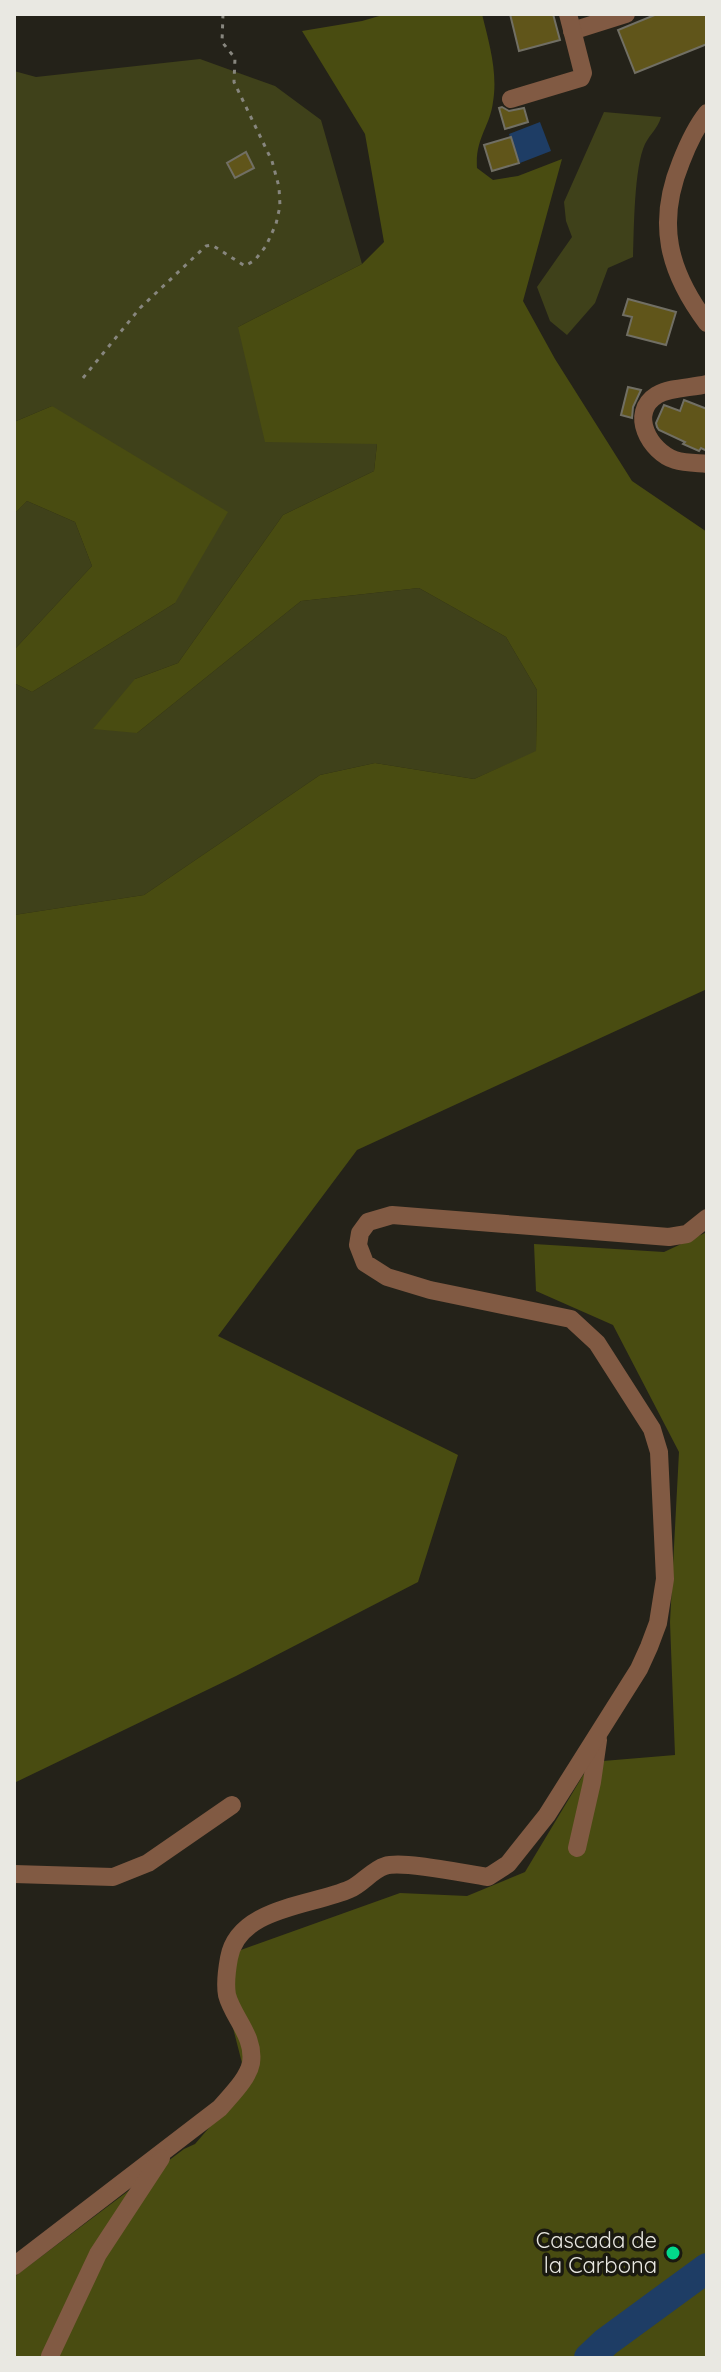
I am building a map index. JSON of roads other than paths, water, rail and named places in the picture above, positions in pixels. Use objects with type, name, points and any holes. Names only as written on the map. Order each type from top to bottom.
[{"type":"street","points":[[511,99],[581,78],[583,73],[570,22],[618,15]]},
{"type":"street","points":[[707,113],[695,129],[677,172],[666,224],[674,265],[707,323]]},
{"type":"street","points":[[707,384],[657,395],[648,403],[643,422],[648,438],[662,453],[675,460],[707,464]]},
{"type":"street","points":[[14,2266],[220,2108],[239,2084],[251,2063],[247,2031],[227,1995],[229,1954],[245,1928],[292,1905],[350,1889],[386,1865],[420,1866],[488,1877],[508,1864],[547,1815],[639,1669],[658,1623],[665,1579],[659,1452],[652,1429],[597,1343],[571,1319],[430,1290],[387,1277],[365,1263],[358,1245],[360,1233],[368,1222],[392,1215],[669,1237],[687,1234],[707,1218]]},
{"type":"street","points":[[577,1848],[599,1733]]},
{"type":"street","points":[[14,1874],[113,1877],[148,1863],[232,1805]]},
{"type":"street","points":[[50,2356],[98,2254],[169,2145]]},
{"type":"water","points":[[540,122],[551,151],[520,163],[509,134]]},
{"type":"waterway","points":[[589,2358],[606,2342],[707,2268]]},
{"type":"place","name":"Cascada de la Carbona","points":[[673,2253]]}]
